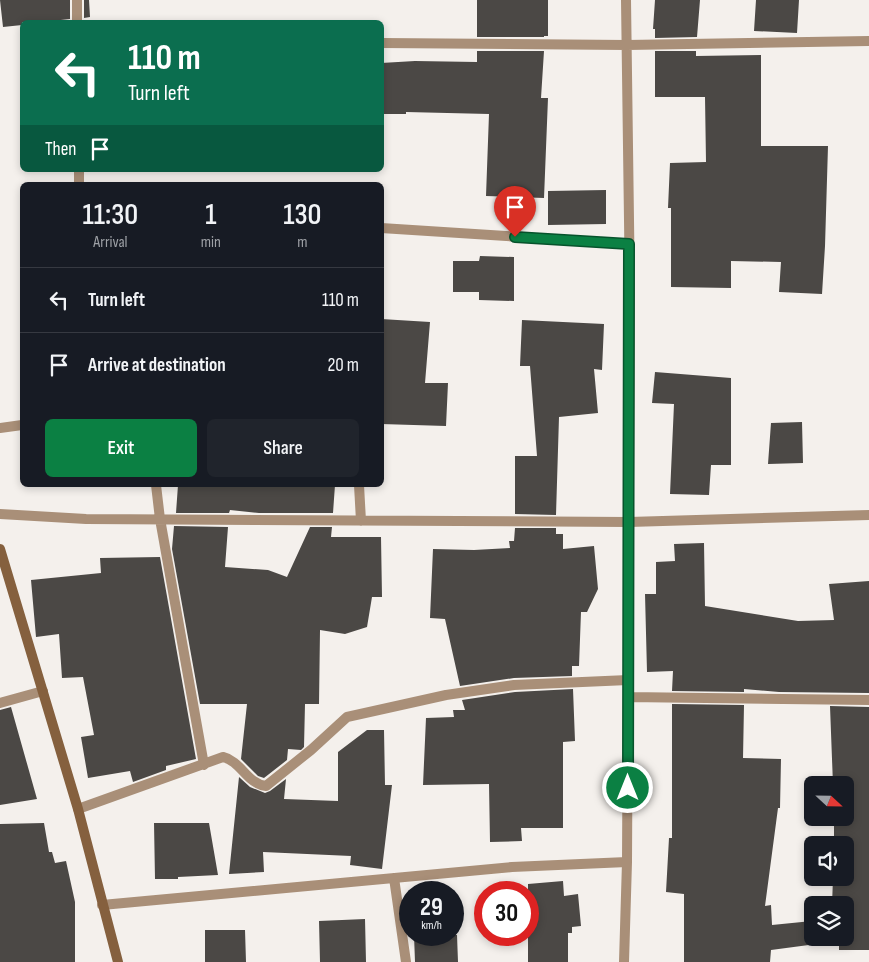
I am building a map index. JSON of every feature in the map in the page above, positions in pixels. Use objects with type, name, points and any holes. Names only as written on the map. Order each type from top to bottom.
[{"type":"street","points":[[76,20],[77,0]]},
{"type":"street","points":[[624,962],[627,862],[629,522],[629,244],[626,0]]},
{"type":"street","points":[[384,43],[627,44],[869,41]]},
{"type":"street","points":[[384,228],[629,244]]},
{"type":"street","points":[[0,428],[20,425]]},
{"type":"street","points":[[156,487],[160,518],[204,764]]},
{"type":"street","points":[[359,487],[361,521]]},
{"type":"street","points":[[0,514],[86,519],[629,522],[869,515]]},
{"type":"street","points":[[0,549],[78,808],[118,962]]},
{"type":"street","points":[[78,808],[223,757],[230,759],[254,783],[266,786],[347,718],[446,695],[514,685],[628,680]]},
{"type":"street","points":[[0,703],[42,691]]},
{"type":"street","points":[[628,697],[869,700]]},
{"type":"street","points":[[102,905],[512,867],[627,862]]},
{"type":"street","points":[[394,878],[406,962]]},
{"type":"building","points":[[0,0],[70,0],[70,19],[20,20],[20,25],[3,27]]},
{"type":"building","points":[[84,0],[89,0],[90,17],[84,18]]},
{"type":"building","points":[[477,0],[548,0],[548,36],[477,37]]},
{"type":"building","points":[[655,0],[700,0],[697,37],[655,38],[655,29],[653,29]]},
{"type":"building","points":[[756,0],[799,0],[797,33],[754,31]]},
{"type":"building","points":[[477,51],[544,51],[541,98],[548,98],[544,198],[486,196],[489,114],[406,112],[406,114],[384,114],[384,63],[415,61],[477,62]]},
{"type":"building","points":[[655,51],[696,51],[696,56],[761,55],[761,146],[828,146],[822,294],[779,292],[781,262],[731,261],[731,288],[671,287],[671,208],[668,208],[670,163],[706,162],[705,97],[655,97]]},
{"type":"building","points":[[606,190],[606,224],[548,225],[548,191]]},
{"type":"building","points":[[480,256],[514,257],[514,301],[479,300],[479,292],[453,292],[453,261],[479,261]]},
{"type":"building","points":[[384,319],[430,322],[425,383],[448,383],[446,426],[384,424]]},
{"type":"building","points":[[522,320],[604,324],[602,370],[594,369],[598,413],[559,417],[556,515],[515,514],[515,456],[537,456],[530,366],[520,366]]},
{"type":"building","points":[[655,372],[731,378],[731,465],[711,465],[709,495],[670,494],[674,404],[652,403]]},
{"type":"building","points":[[802,422],[803,463],[768,464],[771,423]]},
{"type":"building","points":[[178,487],[335,487],[333,513],[259,513],[230,510],[229,513],[176,513]]},
{"type":"building","points":[[174,526],[228,527],[225,567],[268,570],[287,577],[310,527],[332,527],[331,537],[381,537],[382,597],[372,597],[367,627],[345,634],[320,630],[319,704],[305,704],[304,747],[301,750],[288,749],[287,760],[264,778],[258,776],[241,759],[247,704],[200,704],[172,549]]},
{"type":"building","points":[[515,528],[556,528],[556,534],[563,534],[563,549],[594,546],[598,589],[587,612],[581,612],[579,666],[572,666],[572,676],[514,678],[460,686],[445,619],[430,618],[433,549],[474,550],[510,548],[509,541],[514,541]]},
{"type":"building","points":[[704,543],[705,606],[798,621],[834,620],[829,584],[869,581],[869,693],[779,692],[744,689],[744,692],[672,691],[673,671],[647,672],[645,594],[656,594],[656,562],[675,561],[674,544]]},
{"type":"building","points":[[160,557],[196,759],[166,766],[166,770],[133,782],[130,771],[88,778],[81,737],[94,735],[83,677],[62,678],[59,634],[36,637],[31,580],[101,573],[100,558]]},
{"type":"building","points":[[573,689],[575,741],[563,742],[563,828],[521,828],[522,841],[490,842],[489,784],[423,785],[426,718],[454,717],[453,710],[465,710],[462,700],[515,692]]},
{"type":"building","points":[[672,704],[744,705],[743,758],[781,759],[780,808],[778,808],[765,906],[771,905],[772,925],[804,922],[804,946],[771,950],[770,962],[684,962],[684,894],[666,892],[669,838],[672,838]]},
{"type":"building","points":[[830,706],[869,707],[869,950],[839,950],[839,946],[854,946],[854,896],[832,896],[833,886],[854,886],[854,836],[834,836],[834,826],[854,826],[854,776],[833,776]]},
{"type":"building","points":[[11,707],[37,799],[0,805],[0,710]]},
{"type":"building","points":[[367,730],[384,730],[385,785],[392,785],[382,869],[350,865],[351,856],[263,852],[264,872],[229,874],[239,777],[250,787],[265,793],[286,779],[284,799],[338,801],[338,752]]},
{"type":"building","points":[[44,823],[49,852],[52,852],[55,863],[66,861],[75,902],[75,962],[0,962],[0,824]]},
{"type":"building","points":[[154,823],[209,823],[218,875],[155,879]]},
{"type":"building","points":[[563,881],[564,896],[578,894],[581,926],[572,927],[572,933],[568,933],[568,962],[528,962],[528,946],[539,946],[539,883]]},
{"type":"building","points":[[365,919],[366,962],[320,962],[319,921]]},
{"type":"building","points":[[205,930],[245,930],[246,962],[205,962]]},
{"type":"building","points":[[414,946],[457,946],[458,962],[415,962]]},
{"type":"route","points":[[515,237],[629,244],[628,788]]}]
